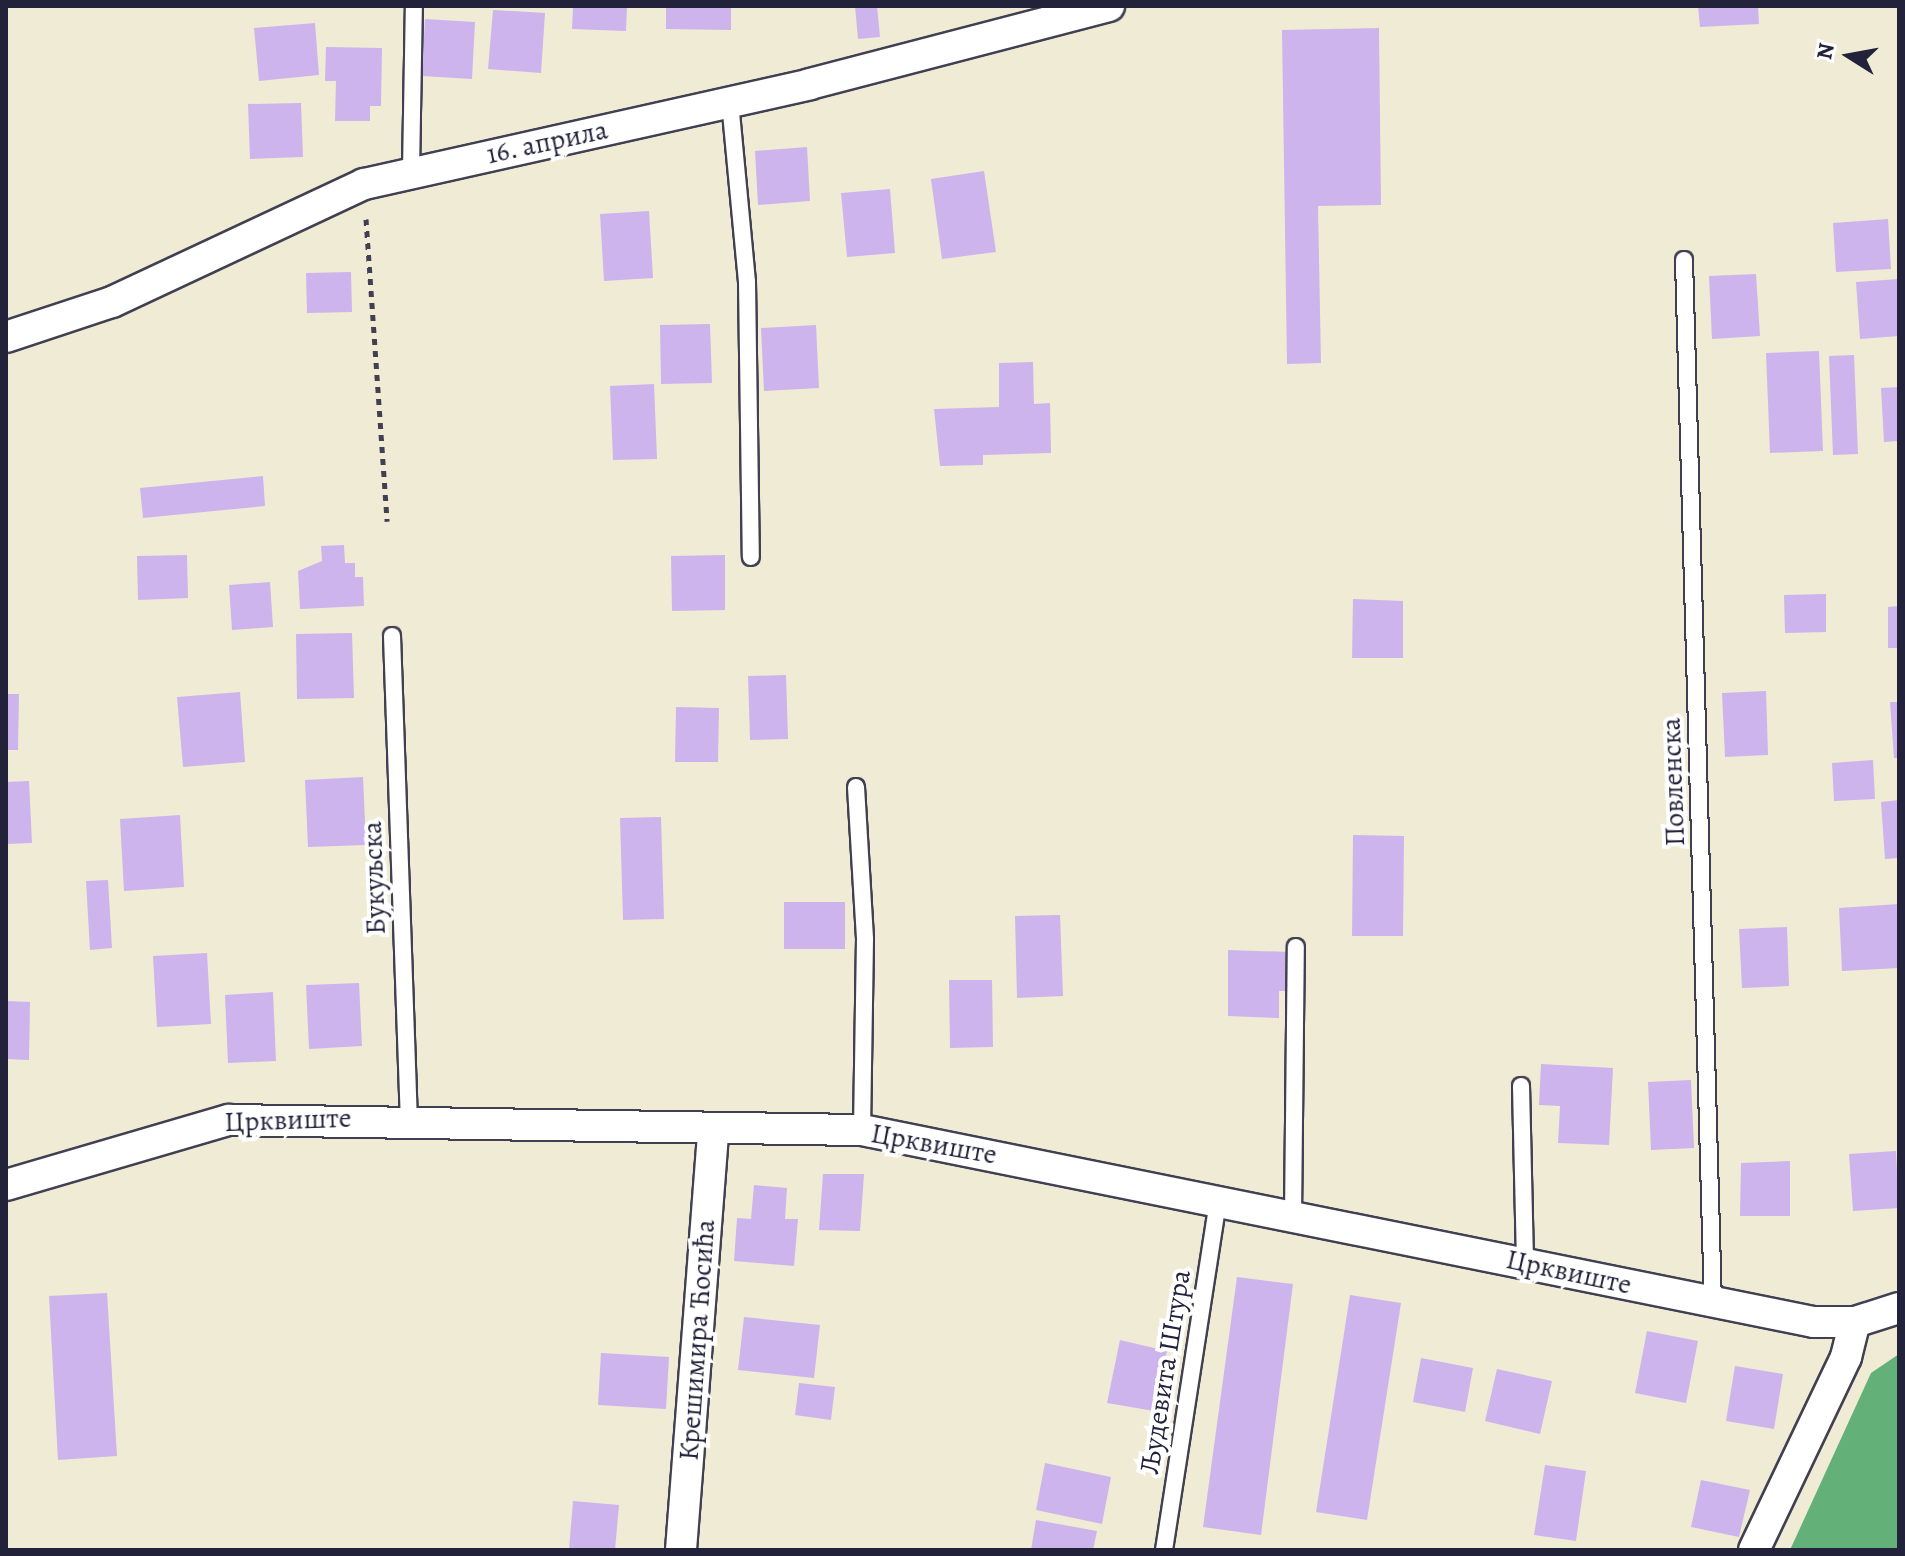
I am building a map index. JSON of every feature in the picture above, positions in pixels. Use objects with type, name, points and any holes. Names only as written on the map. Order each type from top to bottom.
[{"type":"street","name":"16. априла","points":[[6,337],[112,302],[364,184],[411,171],[730,102],[1109,6]]},
{"type":"street","name":"Црквиште","points":[[6,1185],[229,1120],[409,1118],[713,1131],[862,1130],[1813,1322],[1855,1322],[1899,1308]]},
{"type":"street","name":"Крешимира Ћосића","points":[[681,1550],[713,1131]]},
{"type":"street","points":[[1754,1550],[1846,1357],[1855,1322]]},
{"type":"lane","points":[[411,171],[414,6]]},
{"type":"lane","points":[[730,102],[747,282],[751,557]]},
{"type":"lane","name":"Повленска","points":[[1684,260],[1713,1302]]},
{"type":"lane","name":"Букуљска","points":[[392,636],[409,1118]]},
{"type":"lane","points":[[856,787],[865,939],[862,1130]]},
{"type":"lane","points":[[1293,1216],[1296,947]]},
{"type":"lane","points":[[1521,1086],[1525,1263]]},
{"type":"lane","name":"Људевита Штура","points":[[1164,1550],[1218,1203]]},
{"type":"path","points":[[364,184],[387,521]]},
{"type":"green space","points":[[1899,1354],[1899,1550],[1790,1550],[1871,1373]]},
{"type":"building","points":[[573,6],[627,6],[626,31],[572,29]]},
{"type":"building","points":[[666,6],[731,6],[731,30],[666,29]]},
{"type":"building","points":[[855,6],[877,6],[880,37],[858,39]]},
{"type":"building","points":[[1698,6],[1758,6],[1759,24],[1700,27]]},
{"type":"building","points":[[493,10],[545,13],[541,73],[488,69]]},
{"type":"building","points":[[425,19],[475,22],[472,79],[422,76]]},
{"type":"building","points":[[315,23],[319,75],[259,81],[254,28]]},
{"type":"building","points":[[1379,28],[1381,205],[1318,206],[1321,363],[1287,364],[1282,30]]},
{"type":"building","points":[[326,47],[382,48],[381,106],[370,106],[370,121],[335,121],[336,81],[325,81]]},
{"type":"building","points":[[301,103],[303,157],[250,159],[248,104]]},
{"type":"building","points":[[807,147],[810,201],[758,205],[755,151]]},
{"type":"building","points":[[984,171],[996,252],[942,259],[931,179]]},
{"type":"building","points":[[890,189],[895,253],[847,257],[841,193]]},
{"type":"building","points":[[649,211],[653,278],[604,281],[600,214]]},
{"type":"building","points":[[1888,219],[1891,269],[1836,272],[1833,223]]},
{"type":"building","points":[[351,272],[352,312],[307,313],[306,273]]},
{"type":"building","points":[[1756,274],[1760,336],[1712,339],[1709,276]]},
{"type":"building","points":[[1899,279],[1899,336],[1860,339],[1856,282]]},
{"type":"building","points":[[710,324],[712,383],[661,384],[660,325]]},
{"type":"building","points":[[816,325],[819,388],[764,391],[761,328]]},
{"type":"building","points":[[1819,351],[1823,451],[1770,453],[1766,353]]},
{"type":"building","points":[[1854,355],[1858,454],[1833,455],[1829,356]]},
{"type":"building","points":[[1033,362],[1034,404],[1050,403],[1051,453],[983,455],[983,465],[940,466],[934,409],[999,407],[999,363]]},
{"type":"building","points":[[654,384],[657,459],[613,460],[610,386]]},
{"type":"building","points":[[1899,387],[1899,441],[1884,442],[1881,388]]},
{"type":"building","points":[[263,476],[265,506],[143,518],[140,488]]},
{"type":"building","points":[[344,545],[345,563],[355,563],[355,577],[363,577],[364,606],[300,609],[298,571],[322,561],[321,546]]},
{"type":"building","points":[[187,555],[188,598],[138,600],[137,556]]},
{"type":"building","points":[[725,555],[725,610],[672,611],[671,556]]},
{"type":"building","points":[[270,582],[273,627],[232,630],[229,585]]},
{"type":"building","points":[[1826,594],[1826,632],[1785,633],[1784,595]]},
{"type":"building","points":[[1353,599],[1403,601],[1403,658],[1352,658]]},
{"type":"building","points":[[1899,606],[1899,648],[1888,648],[1888,607]]},
{"type":"building","points":[[352,633],[354,698],[297,699],[296,634]]},
{"type":"building","points":[[786,675],[788,739],[750,740],[748,676]]},
{"type":"building","points":[[1766,691],[1768,755],[1725,757],[1722,693]]},
{"type":"building","points":[[240,692],[245,762],[183,767],[177,697]]},
{"type":"building","points":[[6,694],[19,694],[18,750],[6,750]]},
{"type":"building","points":[[1890,702],[1899,702],[1899,758],[1894,758]]},
{"type":"building","points":[[676,707],[719,708],[718,762],[675,762]]},
{"type":"building","points":[[1873,760],[1875,799],[1834,801],[1832,763]]},
{"type":"building","points":[[363,777],[366,845],[308,847],[305,780]]},
{"type":"building","points":[[29,781],[32,843],[6,844],[6,782]]},
{"type":"building","points":[[1899,800],[1899,858],[1885,859],[1881,802]]},
{"type":"building","points":[[180,815],[184,887],[124,891],[120,819]]},
{"type":"building","points":[[661,817],[664,919],[623,920],[620,818]]},
{"type":"building","points":[[1353,835],[1404,836],[1403,936],[1352,936]]},
{"type":"building","points":[[108,880],[112,948],[90,950],[86,881]]},
{"type":"building","points":[[784,902],[845,902],[845,949],[784,949]]},
{"type":"building","points":[[1899,904],[1899,968],[1842,971],[1839,908]]},
{"type":"building","points":[[1060,915],[1063,996],[1017,998],[1015,916]]},
{"type":"building","points":[[1787,927],[1789,986],[1742,988],[1739,929]]},
{"type":"building","points":[[1228,950],[1290,952],[1289,991],[1279,991],[1279,1018],[1228,1016]]},
{"type":"building","points":[[207,953],[211,1024],[157,1027],[153,956]]},
{"type":"building","points":[[949,980],[992,980],[993,1047],[950,1048]]},
{"type":"building","points":[[359,983],[362,1046],[309,1049],[306,985]]},
{"type":"building","points":[[273,992],[276,1061],[228,1063],[225,995]]},
{"type":"building","points":[[6,1001],[30,1002],[29,1060],[6,1059]]},
{"type":"building","points":[[1541,1064],[1613,1068],[1609,1145],[1558,1143],[1560,1106],[1539,1105]]},
{"type":"building","points":[[1691,1080],[1694,1148],[1651,1150],[1648,1082]]},
{"type":"building","points":[[1896,1151],[1899,1208],[1853,1211],[1849,1154]]},
{"type":"building","points":[[1790,1161],[1790,1216],[1740,1216],[1741,1163]]},
{"type":"building","points":[[823,1174],[864,1174],[860,1231],[819,1230]]},
{"type":"building","points":[[754,1185],[787,1188],[785,1219],[798,1219],[794,1266],[734,1261],[737,1218],[751,1219]]},
{"type":"building","points":[[1237,1277],[1293,1284],[1261,1535],[1203,1527]]},
{"type":"building","points":[[107,1293],[117,1456],[58,1460],[49,1296]]},
{"type":"building","points":[[1350,1295],[1401,1303],[1367,1520],[1316,1512]]},
{"type":"building","points":[[744,1317],[820,1325],[814,1378],[738,1370]]},
{"type":"building","points":[[1647,1331],[1698,1341],[1686,1403],[1635,1393]]},
{"type":"building","points":[[1120,1340],[1167,1351],[1154,1411],[1107,1403]]},
{"type":"building","points":[[601,1353],[669,1357],[666,1409],[598,1405]]},
{"type":"building","points":[[1421,1358],[1473,1368],[1465,1412],[1413,1402]]},
{"type":"building","points":[[1735,1366],[1783,1374],[1774,1429],[1726,1421]]},
{"type":"building","points":[[1497,1369],[1552,1381],[1540,1434],[1485,1421]]},
{"type":"building","points":[[799,1383],[835,1387],[831,1420],[795,1415]]},
{"type":"building","points":[[1045,1463],[1111,1477],[1102,1524],[1036,1510]]},
{"type":"building","points":[[1545,1465],[1586,1471],[1576,1541],[1534,1535]]},
{"type":"building","points":[[1701,1480],[1750,1490],[1739,1537],[1691,1527]]},
{"type":"building","points":[[573,1501],[619,1505],[615,1550],[569,1550]]},
{"type":"building","points":[[1036,1520],[1097,1531],[1093,1550],[1031,1550]]}]
